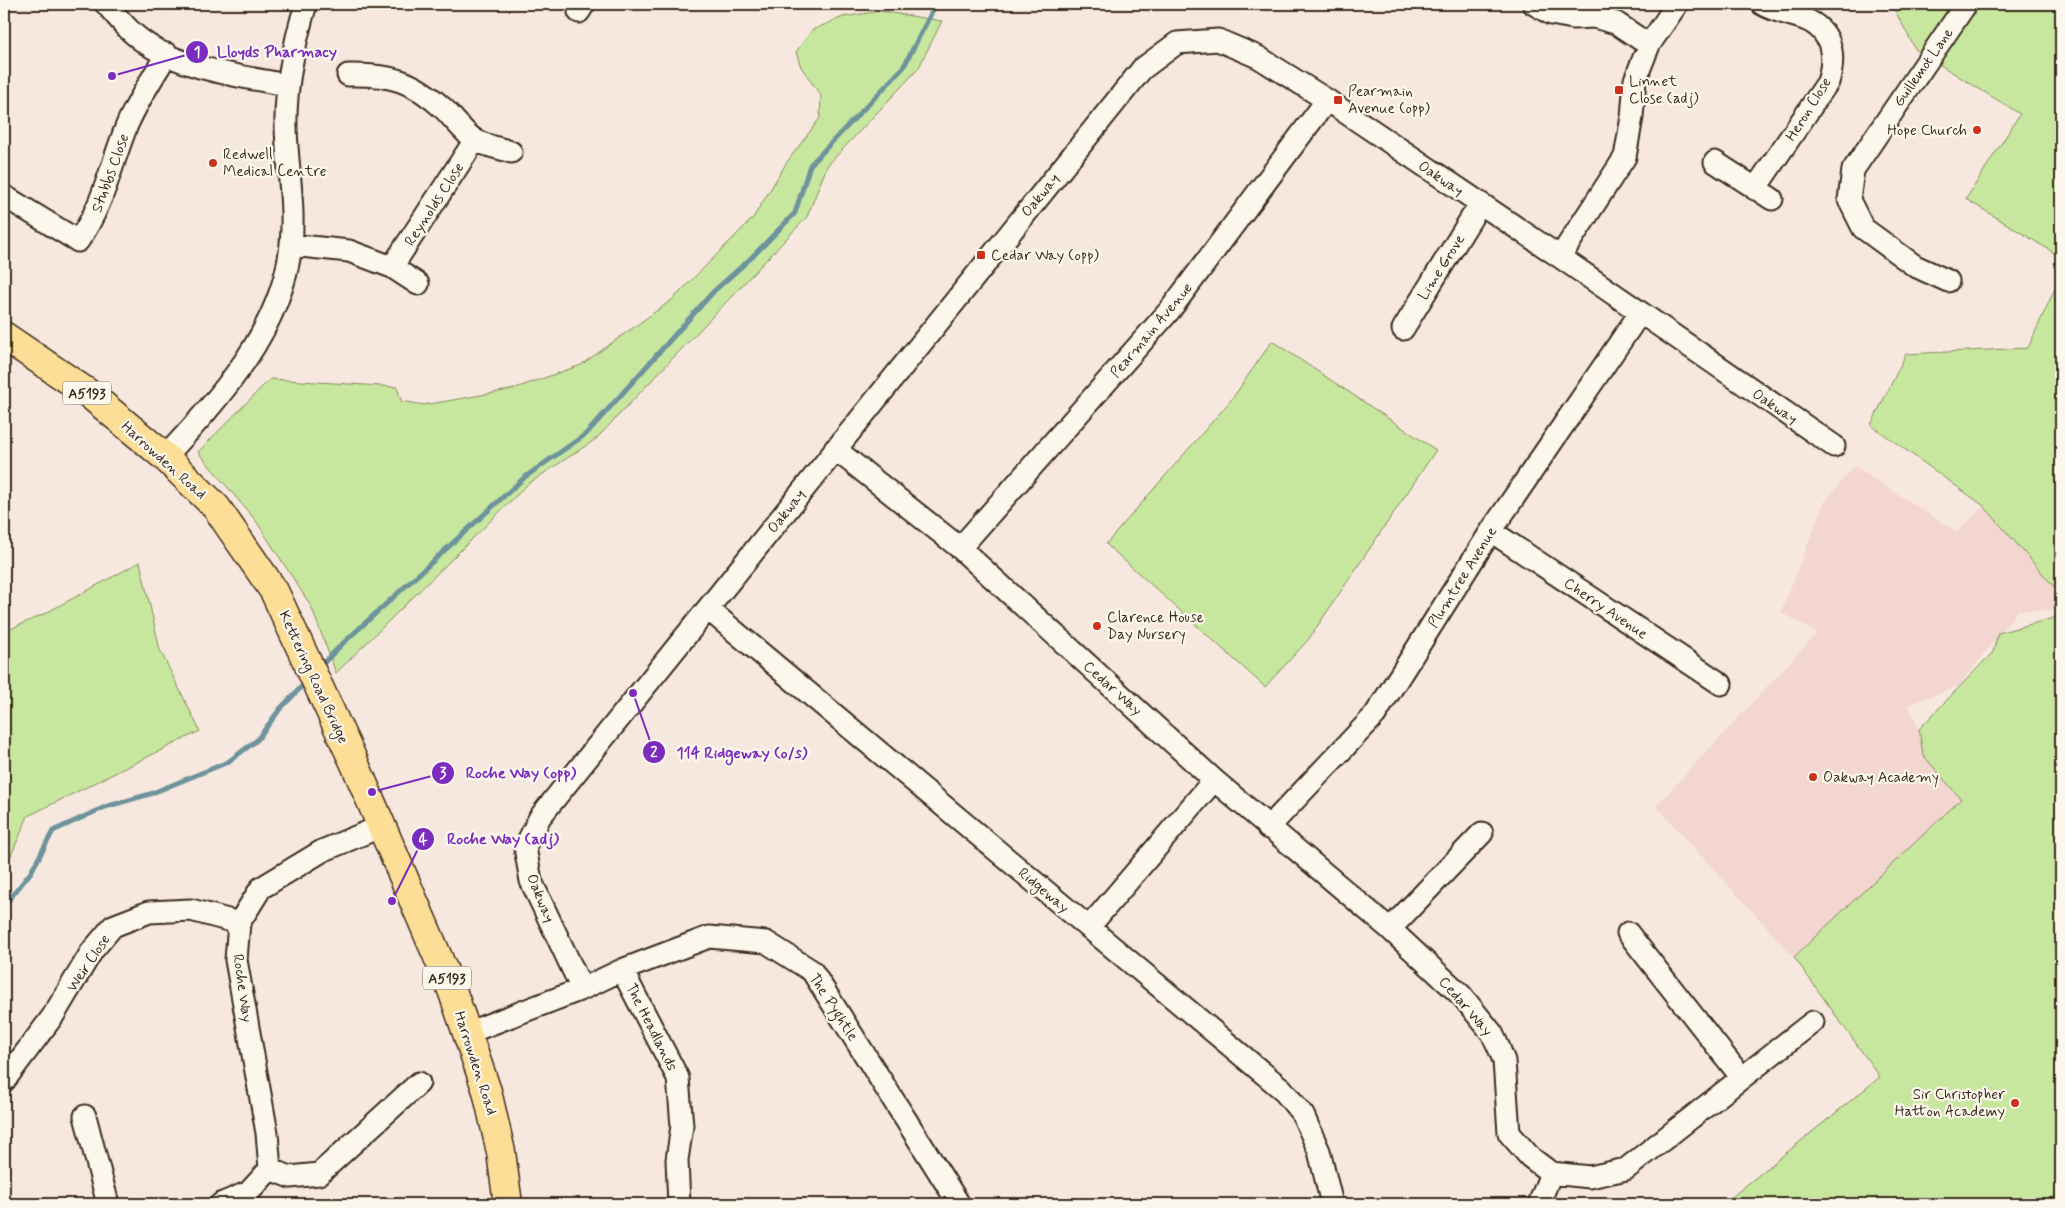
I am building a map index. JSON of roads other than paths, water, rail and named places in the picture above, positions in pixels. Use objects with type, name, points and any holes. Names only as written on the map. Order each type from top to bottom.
[{"type":"main road","name":"Harrowden Road","points":[[4,336],[88,393],[165,456],[216,507],[274,591]]},
{"type":"main road","name":"Kettering Road Bridge","points":[[274,591],[354,762]]},
{"type":"main road","name":"Harrowden Road","points":[[354,762],[452,990],[467,1033],[489,1100],[502,1152],[508,1204]]},
{"type":"street","points":[[106,4],[135,36],[168,54],[203,69],[287,85]]},
{"type":"street","points":[[165,456],[244,363],[266,324],[278,293],[291,245],[286,127],[287,85],[306,4]]},
{"type":"street","points":[[1534,4],[1551,14],[1573,18],[1594,17],[1616,24],[1649,45]]},
{"type":"street","points":[[1560,257],[1625,157],[1635,80],[1649,45],[1677,4]]},
{"type":"street","name":"Heron Close","points":[[1715,162],[1763,194],[1828,82],[1833,66],[1831,47],[1823,32],[1809,21],[1788,16],[1762,4]]},
{"type":"street","name":"Guillemot Lane","points":[[1948,282],[1915,266],[1863,228],[1849,200],[1853,170],[1966,4]]},
{"type":"street","name":"Oakway","points":[[582,989],[530,881],[525,846],[540,817],[1142,69],[1177,43],[1218,40],[1258,57],[1328,100],[1834,446]]},
{"type":"street","name":"Stubbs Close","points":[[4,196],[78,241],[91,223],[102,200],[128,123],[145,90],[168,54]]},
{"type":"street","points":[[348,75],[378,74],[396,79],[417,89],[443,108],[475,140],[511,152]]},
{"type":"street","name":"Pearmain Avenue","points":[[960,548],[1170,310],[1328,100]]},
{"type":"street","name":"Reynolds Close","points":[[392,267],[475,140]]},
{"type":"street","name":"Lime Grove","points":[[1402,329],[1480,204]]},
{"type":"street","points":[[291,245],[349,251],[392,267],[418,284]]},
{"type":"street","name":"Plumtree Avenue","points":[[1268,828],[1375,714],[1491,532],[1640,313]]},
{"type":"street","name":"Cedar Way","points":[[835,450],[960,548],[1214,780],[1268,828],[1390,929],[1462,996],[1492,1033],[1504,1061],[1509,1133],[1530,1157],[1552,1173]]},
{"type":"street","name":"Cherry Avenue","points":[[1491,532],[1721,684]]},
{"type":"street","name":"Ridgeway","points":[[708,609],[1282,1089],[1303,1115],[1319,1151],[1332,1204]]},
{"type":"street","points":[[1089,927],[1214,780]]},
{"type":"street","name":"Roche Way","points":[[270,1169],[267,1133],[236,960],[239,923],[261,888],[322,851],[382,826]]},
{"type":"street","points":[[1390,929],[1482,833]]},
{"type":"street","name":"Weir Close","points":[[4,1081],[53,1016],[92,951],[113,926],[149,912],[191,910],[239,923]]},
{"type":"street","points":[[1628,933],[1742,1078]]},
{"type":"street","name":"The Pyghtle","points":[[467,1033],[582,989],[622,970],[709,937],[766,942],[812,971],[959,1204]]},
{"type":"street","name":"The Headlands","points":[[622,970],[678,1078],[682,1126],[677,1160],[679,1204]]},
{"type":"street","points":[[1539,1204],[1552,1173],[1590,1177],[1626,1169],[1813,1022]]},
{"type":"street","points":[[221,1204],[249,1192],[270,1169],[290,1177],[319,1174],[419,1083]]},
{"type":"street","points":[[85,1116],[108,1204]]},
{"type":"waterway","points":[[319,668],[340,646],[525,477],[586,434],[714,291],[751,258],[795,213],[810,165],[903,68],[936,4]]},
{"type":"waterway","points":[[4,906],[31,872],[53,831],[105,807],[150,794],[228,762],[257,740],[280,709],[307,681]]},
{"type":"place","name":"Lloyds Pharmacy","points":[[112,76]]},
{"type":"place","name":"Linnet Close (adj)","points":[[1619,90]]},
{"type":"place","name":"Pearmain Avenue (opp)","points":[[1338,100]]},
{"type":"place","name":"Hope Church","points":[[1977,130]]},
{"type":"place","name":"Redwell Medical Centre","points":[[213,163]]},
{"type":"place","name":"Cedar Way (opp)","points":[[981,255]]},
{"type":"place","name":"Clarence House Day Nursery","points":[[1097,626]]},
{"type":"place","name":"114 Ridgeway (o/s)","points":[[633,693]]},
{"type":"place","name":"Oakway Academy","points":[[1813,777]]},
{"type":"place","name":"Roche Way (opp)","points":[[372,792]]},
{"type":"place","name":"Roche Way (adj)","points":[[392,901]]},
{"type":"place","name":"Sir Christopher Hatton Academy","points":[[2015,1103]]}]
